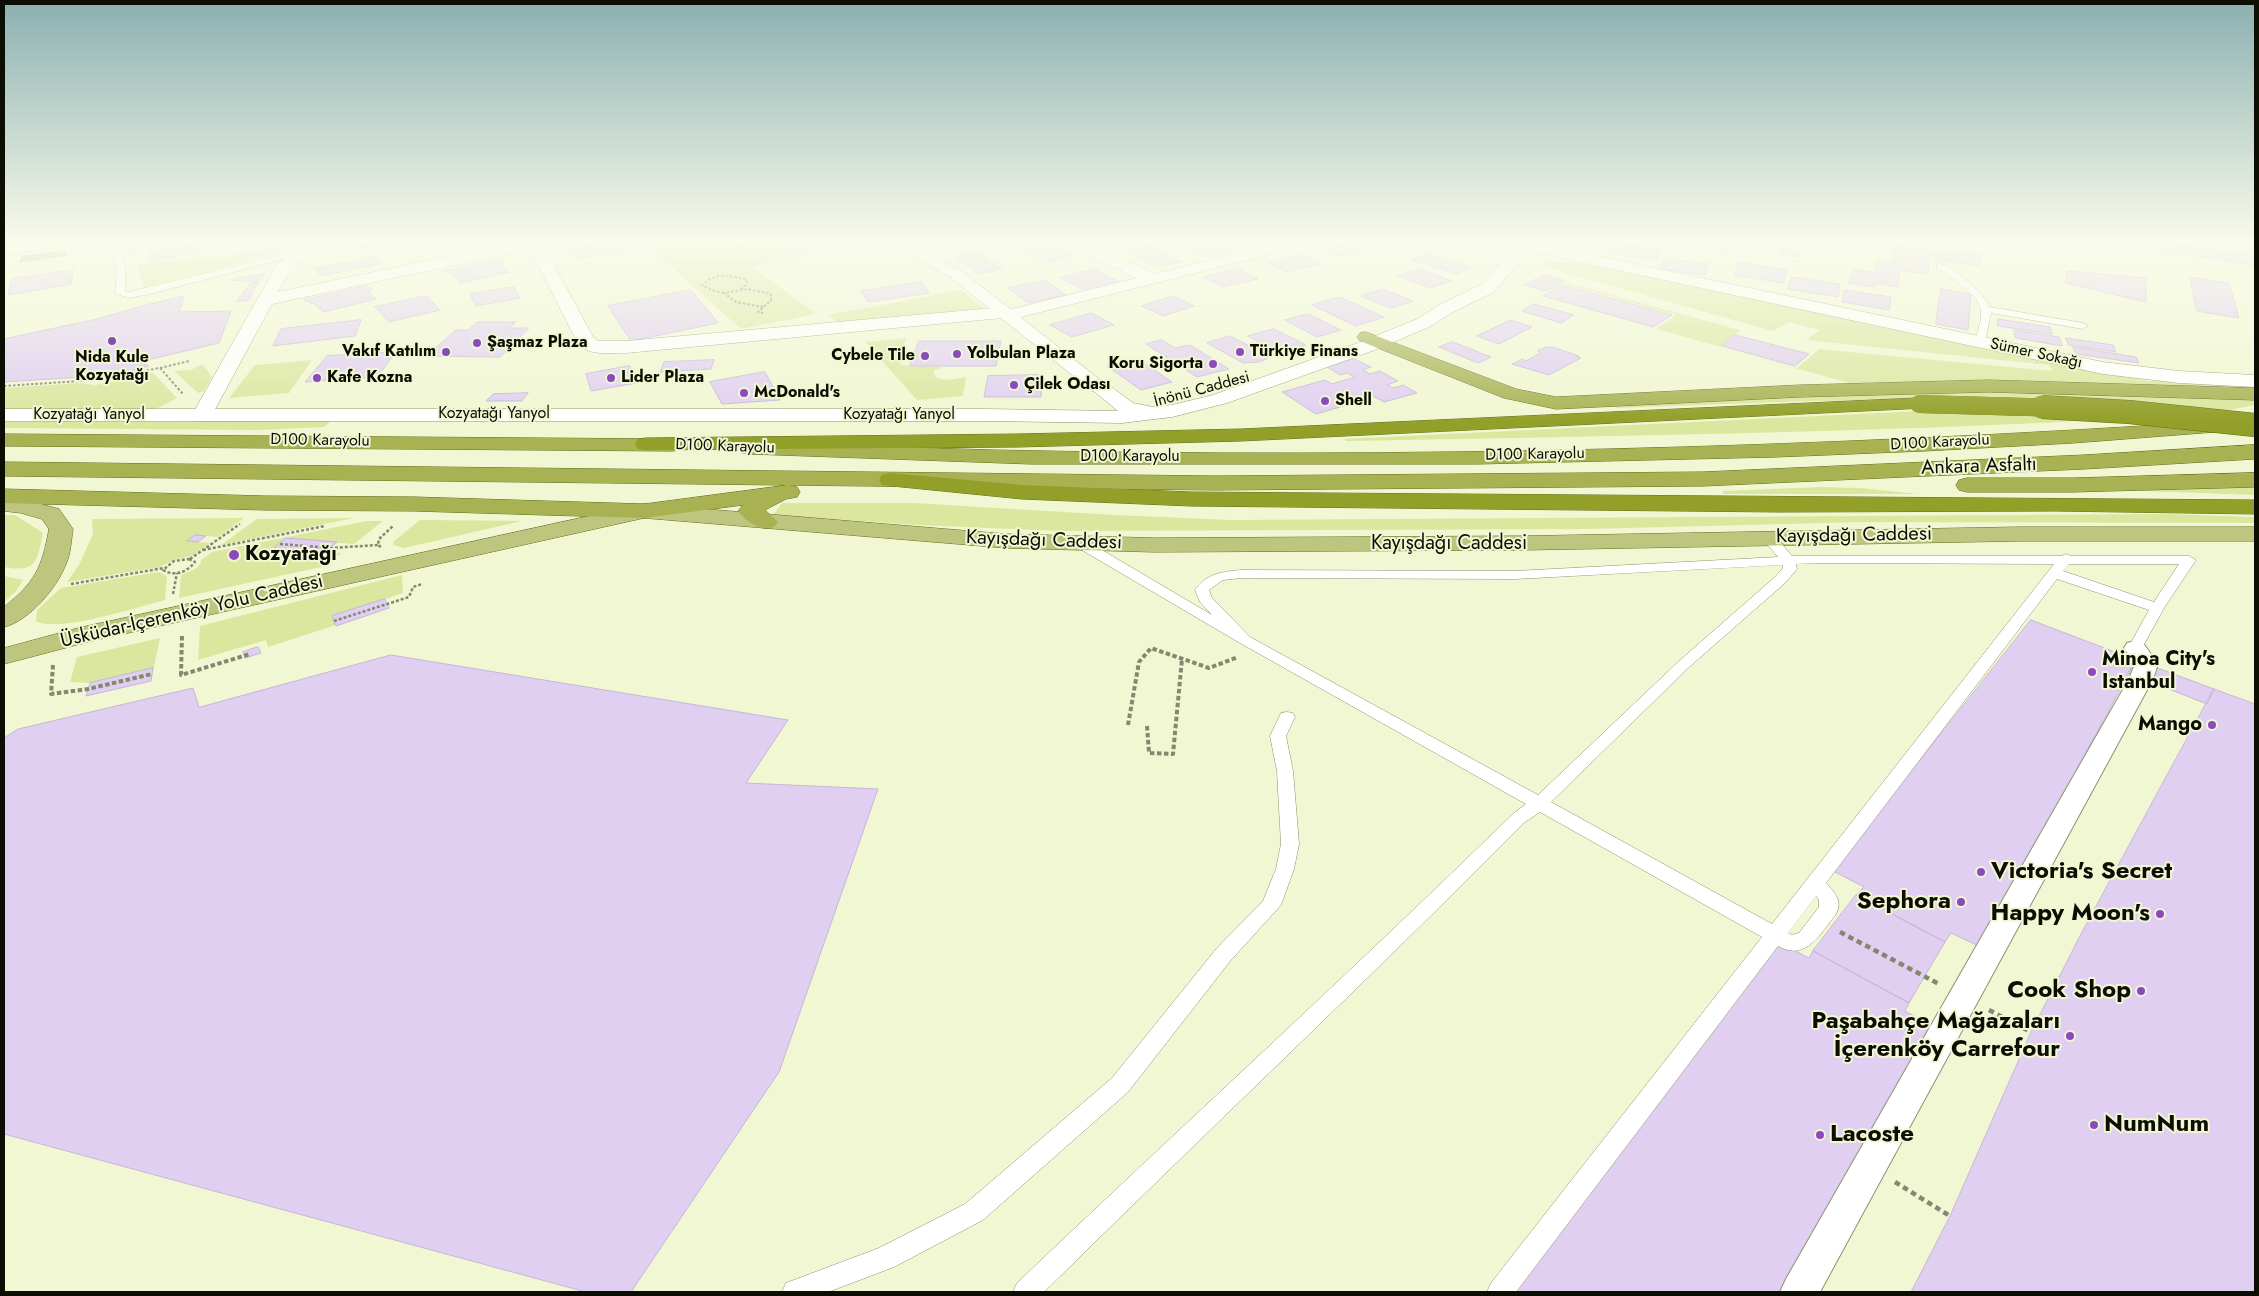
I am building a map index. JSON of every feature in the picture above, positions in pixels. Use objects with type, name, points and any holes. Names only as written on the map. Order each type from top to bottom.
[{"type":"highway","points":[[1372,340],[1511,394],[1556,403],[1800,391],[1988,386],[2255,394]]},
{"type":"highway","points":[[646,444],[1023,440],[1239,435],[1720,411],[1978,403],[2068,406],[2255,424]]},
{"type":"highway","points":[[2108,435],[2255,414]]},
{"type":"highway","name":"D100 Karayolu","points":[[4,440],[646,444],[1028,457],[1398,458],[1794,450],[2108,435],[2255,424]]},
{"type":"highway","name":"Ankara Asfaltı","points":[[1703,479],[2074,463],[2255,452]]},
{"type":"highway","name":"D100 Karayolu","points":[[4,469],[890,480],[1225,482],[1703,479]]},
{"type":"highway","points":[[1703,479],[1904,485],[2073,485],[2255,480]]},
{"type":"highway","points":[[4,496],[265,503],[414,504],[644,511],[890,480],[1022,492],[1191,499],[1779,505],[2055,504],[2255,507]]},
{"type":"highway","points":[[766,522],[750,511],[762,501],[801,490]]},
{"type":"main road","points":[[4,504],[23,506],[51,514],[61,529],[54,566],[38,587],[9,616],[13,630],[30,639],[88,634]]},
{"type":"main road","name":"Kayışdağı Caddesi","points":[[644,511],[1006,541],[1155,545],[1429,544],[2000,534],[2255,534]]},
{"type":"main road","name":"Üsküdar-İçerenköy Yolu Caddesi","points":[[4,656],[177,608],[644,511]]},
{"type":"street","points":[[202,415],[265,301]]},
{"type":"street","points":[[567,301],[585,340],[594,346],[626,347],[1007,314],[1060,301]]},
{"type":"street","points":[[991,301],[1125,407]]},
{"type":"street","name":"İnönü Caddesi","points":[[1172,406],[1220,399],[1372,340],[1423,323],[1461,301]]},
{"type":"street","name":"Sümer Sokağı","points":[[1793,301],[1980,342],[2147,375],[2192,379],[2255,380]]},
{"type":"street","points":[[1099,387],[1134,399],[1172,406]]},
{"type":"street","points":[[1076,410],[1086,408],[1098,401],[1102,394],[1099,387]]},
{"type":"street","points":[[985,415],[1125,407],[1145,412],[1172,406]]},
{"type":"street","points":[[985,415],[1109,418],[1172,406]]},
{"type":"street","name":"Kozyatağı Yanyol","points":[[4,415],[985,415]]},
{"type":"street","points":[[1799,1292],[2141,679],[2147,664],[2135,648]]},
{"type":"lane","points":[[1980,342],[1986,309],[1983,301]]},
{"type":"lane","points":[[1986,309],[2084,326]]},
{"type":"lane","points":[[1026,1292],[1200,1123],[1403,932],[1519,818],[1540,803],[1683,664],[1780,580],[1790,569],[1789,561],[1769,538]]},
{"type":"lane","points":[[1080,543],[1244,648],[1540,803],[1790,943],[1806,940],[1829,909],[1829,898],[1815,884]]},
{"type":"lane","points":[[1244,648],[1205,598],[1202,590],[1208,581],[1214,578],[1241,574],[1515,575],[1789,561],[2060,566],[2189,560],[2157,608],[2135,648]]},
{"type":"lane","points":[[2060,566],[2157,608]]},
{"type":"lane","points":[[1500,1292],[2060,566]]},
{"type":"lane","points":[[795,1292],[885,1258],[974,1212],[1120,1085],[1224,954],[1271,905],[1286,869],[1290,844],[1285,771],[1278,736],[1287,717]]},
{"type":"path","points":[[736,301],[763,307]]},
{"type":"path","points":[[769,301],[758,312],[778,316],[796,332]]},
{"type":"path","points":[[4,386],[91,379],[102,380],[188,361]]},
{"type":"path","points":[[160,368],[202,415]]},
{"type":"path","points":[[70,584],[164,568],[174,561],[190,559],[240,524]]},
{"type":"path","points":[[203,550],[326,526]]},
{"type":"path","points":[[378,538],[391,528]]},
{"type":"path","points":[[280,544],[331,548],[378,545]]},
{"type":"path","points":[[164,568],[163,570],[167,573],[176,573],[194,565],[195,560],[190,559]]},
{"type":"path","points":[[176,573],[181,675],[250,654]]},
{"type":"path","points":[[334,621],[409,598],[413,587],[431,581]]},
{"type":"path","points":[[54,643],[51,694],[88,689],[152,674]]},
{"type":"path","points":[[1128,725],[1139,662],[1151,648],[1209,668],[1244,648]]},
{"type":"path","points":[[1147,726],[1149,753],[1173,754],[1182,659]]},
{"type":"path","points":[[1820,922],[2031,1032]]},
{"type":"path","points":[[1869,1166],[1950,1216]]},
{"type":"shaded area","points":[[710,301],[799,301],[816,314],[741,329]]},
{"type":"shaded area","points":[[900,301],[975,301],[984,309],[839,323],[827,315]]},
{"type":"shaded area","points":[[1628,301],[1636,301],[1740,330],[1720,347],[1656,329],[1676,315]]},
{"type":"shaded area","points":[[1667,301],[1771,301],[2148,381],[2255,381],[2255,386],[2217,387],[1984,380],[1849,383],[1733,351],[1797,368],[1819,349],[2052,371],[2049,365],[1806,340],[1820,330],[1789,322],[1773,331]]},
{"type":"shaded area","points":[[906,338],[900,365],[943,367],[934,370],[934,374],[937,378],[948,380],[966,377],[963,396],[917,400],[865,342]]},
{"type":"shaded area","points":[[312,360],[289,393],[229,398],[255,365]]},
{"type":"shaded area","points":[[202,364],[212,377],[204,391],[198,393],[174,371],[191,370]]},
{"type":"shaded area","points":[[153,373],[177,398],[154,410],[4,410],[4,388],[79,383],[95,385]]},
{"type":"shaded area","points":[[2016,390],[2255,398],[2255,405],[2203,415],[1980,399],[1814,401],[1617,408],[1614,406],[1744,397]]},
{"type":"shaded area","points":[[1921,411],[2118,419],[1925,428],[1732,433],[1346,441],[1345,439]]},
{"type":"shaded area","points":[[333,419],[324,427],[258,430],[4,428],[4,422]]},
{"type":"shaded area","points":[[1822,487],[1860,488],[1918,494],[1723,494],[1723,491]]},
{"type":"shaded area","points":[[2255,487],[2255,495],[2142,491],[2141,488]]},
{"type":"shaded area","points":[[782,503],[913,503],[1232,520],[2168,514],[2255,517],[2255,523],[1866,522],[1585,529],[1060,531],[918,525],[773,515]]},
{"type":"shaded area","points":[[4,515],[15,515],[43,533],[37,558],[29,566],[23,568],[4,567]]},
{"type":"shaded area","points":[[244,518],[218,537],[196,535],[187,541],[210,543],[192,556],[176,559],[160,567],[67,582],[79,565],[93,534],[92,519]]},
{"type":"shaded area","points":[[354,518],[221,545],[257,519]]},
{"type":"shaded area","points":[[420,520],[522,521],[404,548],[393,545],[394,541]]},
{"type":"shaded area","points":[[367,521],[383,521],[354,544],[287,539],[274,548],[341,553],[330,565],[179,598],[181,575],[195,569],[201,563],[201,560],[212,552]]},
{"type":"shaded area","points":[[158,572],[167,576],[165,600],[99,618],[62,624],[47,624],[36,621],[37,610],[61,588]]},
{"type":"shaded area","points":[[402,575],[403,593],[385,599],[389,608],[268,647],[266,640],[198,660],[200,626]]},
{"type":"shaded area","points":[[4,576],[23,580],[16,591],[4,602]]},
{"type":"shaded area","points":[[160,638],[151,681],[86,696],[90,683],[70,682],[77,657]]},
{"type":"building","name":"Nida Kule Kozyatağı","points":[[161,301],[182,301],[179,312],[231,311],[219,343],[139,362],[149,366],[115,375],[4,382],[4,339],[97,319]]},
{"type":"building","points":[[308,301],[366,301],[323,312],[316,305]]},
{"type":"building","points":[[401,301],[431,301],[440,310],[389,322],[375,307]]},
{"type":"building","points":[[474,301],[501,301],[476,306]]},
{"type":"building","points":[[631,301],[700,301],[718,323],[631,341],[608,306]]},
{"type":"building","points":[[1156,301],[1185,301],[1194,306],[1163,316],[1142,306]]},
{"type":"building","points":[[1324,301],[1350,301],[1384,317],[1356,326],[1312,305]]},
{"type":"building","points":[[1375,301],[1411,301],[1391,308]]},
{"type":"building","points":[[1562,301],[1622,301],[1672,315],[1653,327]]},
{"type":"building","points":[[1842,301],[1890,301],[1889,310]]},
{"type":"building","points":[[1939,301],[1970,301],[1968,330],[1936,324]]},
{"type":"building","points":[[2195,301],[2234,301],[2239,318],[2197,311]]},
{"type":"building","points":[[1534,304],[1574,315],[1561,323],[1522,311]]},
{"type":"building","points":[[1092,313],[1114,325],[1072,337],[1050,325]]},
{"type":"building","points":[[1308,314],[1341,330],[1317,337],[1285,320]]},
{"type":"building","points":[[1998,319],[2050,327],[2052,334],[1998,326]]},
{"type":"building","points":[[361,320],[355,336],[273,346],[281,329]]},
{"type":"building","points":[[1511,320],[1532,327],[1499,344],[1477,336]]},
{"type":"building","name":"Şaşmaz Plaza","points":[[477,322],[516,322],[509,328],[529,328],[500,357],[426,356],[456,330],[468,330]]},
{"type":"building","points":[[1274,329],[1306,345],[1280,353],[1248,336]]},
{"type":"building","points":[[2014,330],[2059,337],[2062,346],[2016,338]]},
{"type":"building","points":[[1735,335],[1809,354],[1795,366],[1722,346]]},
{"type":"building","points":[[1230,336],[1267,355],[1268,358],[1259,362],[1243,363],[1207,343]]},
{"type":"building","points":[[2066,338],[2113,345],[2116,352],[2069,345]]},
{"type":"building","points":[[1162,340],[1175,348],[1190,345],[1229,369],[1197,377],[1146,344]]},
{"type":"building","name":"Yolbulan Plaza","points":[[919,341],[1001,341],[996,366],[910,366]]},
{"type":"building","points":[[1453,342],[1491,357],[1478,363],[1439,347]]},
{"type":"building","points":[[1546,347],[1552,347],[1581,358],[1549,375],[1512,364],[1522,359],[1526,361],[1541,353],[1538,351]]},
{"type":"building","points":[[2073,347],[2136,357],[2139,363],[2076,354]]},
{"type":"building","points":[[396,352],[377,377],[305,382],[327,356]]},
{"type":"building","points":[[1138,359],[1172,382],[1141,390],[1107,366]]},
{"type":"building","points":[[1355,359],[1371,367],[1363,370],[1370,374],[1380,371],[1398,381],[1387,385],[1393,388],[1403,385],[1417,393],[1384,402],[1367,393],[1354,397],[1361,401],[1316,414],[1282,392],[1325,380],[1332,384],[1355,377],[1347,373],[1340,375],[1327,367]]},
{"type":"building","points":[[714,360],[711,369],[660,372],[664,362]]},
{"type":"building","name":"Lider Plaza","points":[[630,366],[637,383],[591,391],[586,374]]},
{"type":"building","points":[[765,372],[780,400],[722,404],[710,382]]},
{"type":"building","points":[[1042,375],[1041,397],[984,397],[988,376]]},
{"type":"building","points":[[528,393],[522,401],[486,401],[493,394]]},
{"type":"building","points":[[195,535],[206,536],[198,542],[187,541]]},
{"type":"building","points":[[286,538],[337,542],[325,552],[274,548]]},
{"type":"building","points":[[385,599],[389,608],[336,626],[332,616]]},
{"type":"building","points":[[2031,620],[2136,660],[1981,947],[1951,933],[1945,942],[1856,895],[1864,887],[1833,871]]},
{"type":"building","points":[[258,647],[261,653],[245,658],[243,652]]},
{"type":"building","points":[[391,655],[788,720],[746,783],[878,789],[779,1072],[631,1292],[586,1292],[4,1134],[4,738],[18,729],[193,688],[199,707]]},
{"type":"building","points":[[2136,660],[2214,689],[2207,704],[2128,673]]},
{"type":"building","points":[[153,668],[151,681],[86,696],[90,683]]},
{"type":"building","points":[[2214,689],[2255,704],[2255,1292],[1911,1292],[1950,1216],[2031,1032],[2082,932]]},
{"type":"building","points":[[1856,895],[1945,942],[1909,1003],[1813,951]]},
{"type":"building","points":[[1778,942],[1809,958],[1813,951],[1909,1003],[1905,1011],[1938,1029],[1785,1292],[1516,1292]]},
{"type":"place","name":"Nida Kule Kozyatağı","points":[[112,341]]},
{"type":"place","name":"Şaşmaz Plaza","points":[[477,343]]},
{"type":"place","name":"Vakıf Katılım","points":[[446,352]]},
{"type":"place","name":"Türkiye Finans","points":[[1240,352]]},
{"type":"place","name":"Yolbulan Plaza","points":[[957,354]]},
{"type":"place","name":"Cybele Tile","points":[[925,356]]},
{"type":"place","name":"Koru Sigorta","points":[[1213,364]]},
{"type":"place","name":"Kafe Kozna","points":[[317,378]]},
{"type":"place","name":"Lider Plaza","points":[[611,378]]},
{"type":"place","name":"Çilek Odası","points":[[1014,385]]},
{"type":"place","name":"McDonald's","points":[[744,393]]},
{"type":"place","name":"Shell","points":[[1325,401]]},
{"type":"place","name":"Kozyatağı","points":[[234,555]]},
{"type":"place","name":"Minoa City's Istanbul","points":[[2092,672]]},
{"type":"place","name":"Mango","points":[[2212,725]]},
{"type":"place","name":"Victoria's Secret","points":[[1981,872]]},
{"type":"place","name":"Sephora","points":[[1961,902]]},
{"type":"place","name":"Happy Moon's","points":[[2160,914]]},
{"type":"place","name":"Cook Shop","points":[[2141,991]]},
{"type":"place","name":"Paşabahçe Mağazaları İçerenköy Carrefour","points":[[2070,1036]]},
{"type":"place","name":"NumNum","points":[[2094,1125]]},
{"type":"place","name":"Lacoste","points":[[1820,1135]]}]
